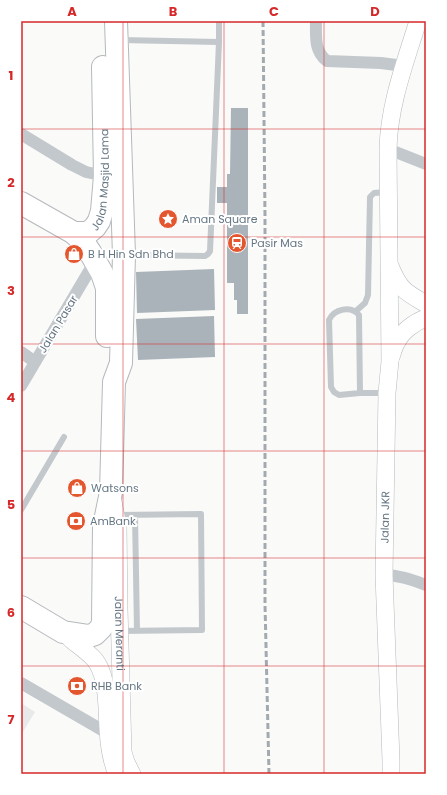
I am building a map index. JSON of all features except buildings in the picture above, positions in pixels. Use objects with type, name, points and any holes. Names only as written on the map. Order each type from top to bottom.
[{"type":"highway","name":"Jalan Masjid Lama","points":[[74,233],[88,232],[95,227],[99,221],[102,211],[104,176],[102,21]]},
{"type":"highway","name":"Jalan Masjid Lama","points":[[114,620],[110,521],[114,382],[121,363],[124,255],[117,31]]},
{"type":"highway","points":[[21,203],[74,233]]},
{"type":"highway","name":"Jalan Masjid Lama","points":[[74,233],[84,243],[90,252],[102,273],[107,288],[107,362],[114,382]]},
{"type":"highway","points":[[21,607],[63,632],[89,636],[95,634],[101,628],[114,620]]},
{"type":"street","points":[[316,21],[316,45],[320,55],[327,61],[381,63],[404,66]]},
{"type":"street","name":"Jalan JKR","points":[[389,769],[384,575],[387,392],[390,361],[388,132],[391,114],[418,21]]},
{"type":"street","points":[[21,134],[72,165],[86,172],[104,176]]},
{"type":"street","points":[[388,149],[426,164]]},
{"type":"street","points":[[388,260],[399,285],[406,293],[426,304]]},
{"type":"street","name":"Jalan Pasar","points":[[21,386],[95,261]]},
{"type":"street","points":[[390,361],[397,340],[413,325],[426,318]]},
{"type":"street","points":[[21,352],[35,362]]},
{"type":"street","points":[[384,575],[395,575],[408,578],[426,585]]},
{"type":"street","name":"Jalan Meranti","points":[[114,620],[123,752],[132,774]]},
{"type":"street","name":"Jalan Meranti","points":[[63,632],[96,661],[106,686],[109,734],[114,766],[117,774]]},
{"type":"street","points":[[21,683],[109,734]]},
{"type":"lane","points":[[124,255],[205,256],[210,251],[219,21]]},
{"type":"lane","points":[[117,31],[219,42]]},
{"type":"lane","points":[[356,311],[365,303],[368,295],[370,197],[374,193],[388,192]]},
{"type":"lane","points":[[360,393],[359,315],[352,309],[338,310],[329,320],[331,387],[334,392],[339,395],[387,392]]},
{"type":"lane","points":[[21,510],[64,437]]},
{"type":"lane","points":[[110,521],[135,515],[201,514],[202,630],[137,631],[114,620]]},
{"type":"lane","points":[[135,515],[137,631]]},
{"type":"shaded area","points":[[21,703],[35,712],[21,735]]},
{"type":"railway","points":[[263,21],[265,217],[265,604],[269,774]]},
{"type":"place","name":"Aman Square","points":[[168,219]]},
{"type":"place","name":"Pasir Mas","points":[[237,243]]},
{"type":"place","name":"B H Hin Sdn Bhd","points":[[74,254]]},
{"type":"place","name":"Watsons","points":[[77,488]]},
{"type":"place","name":"AmBank","points":[[76,521]]},
{"type":"place","name":"RHB Bank","points":[[77,686]]}]
